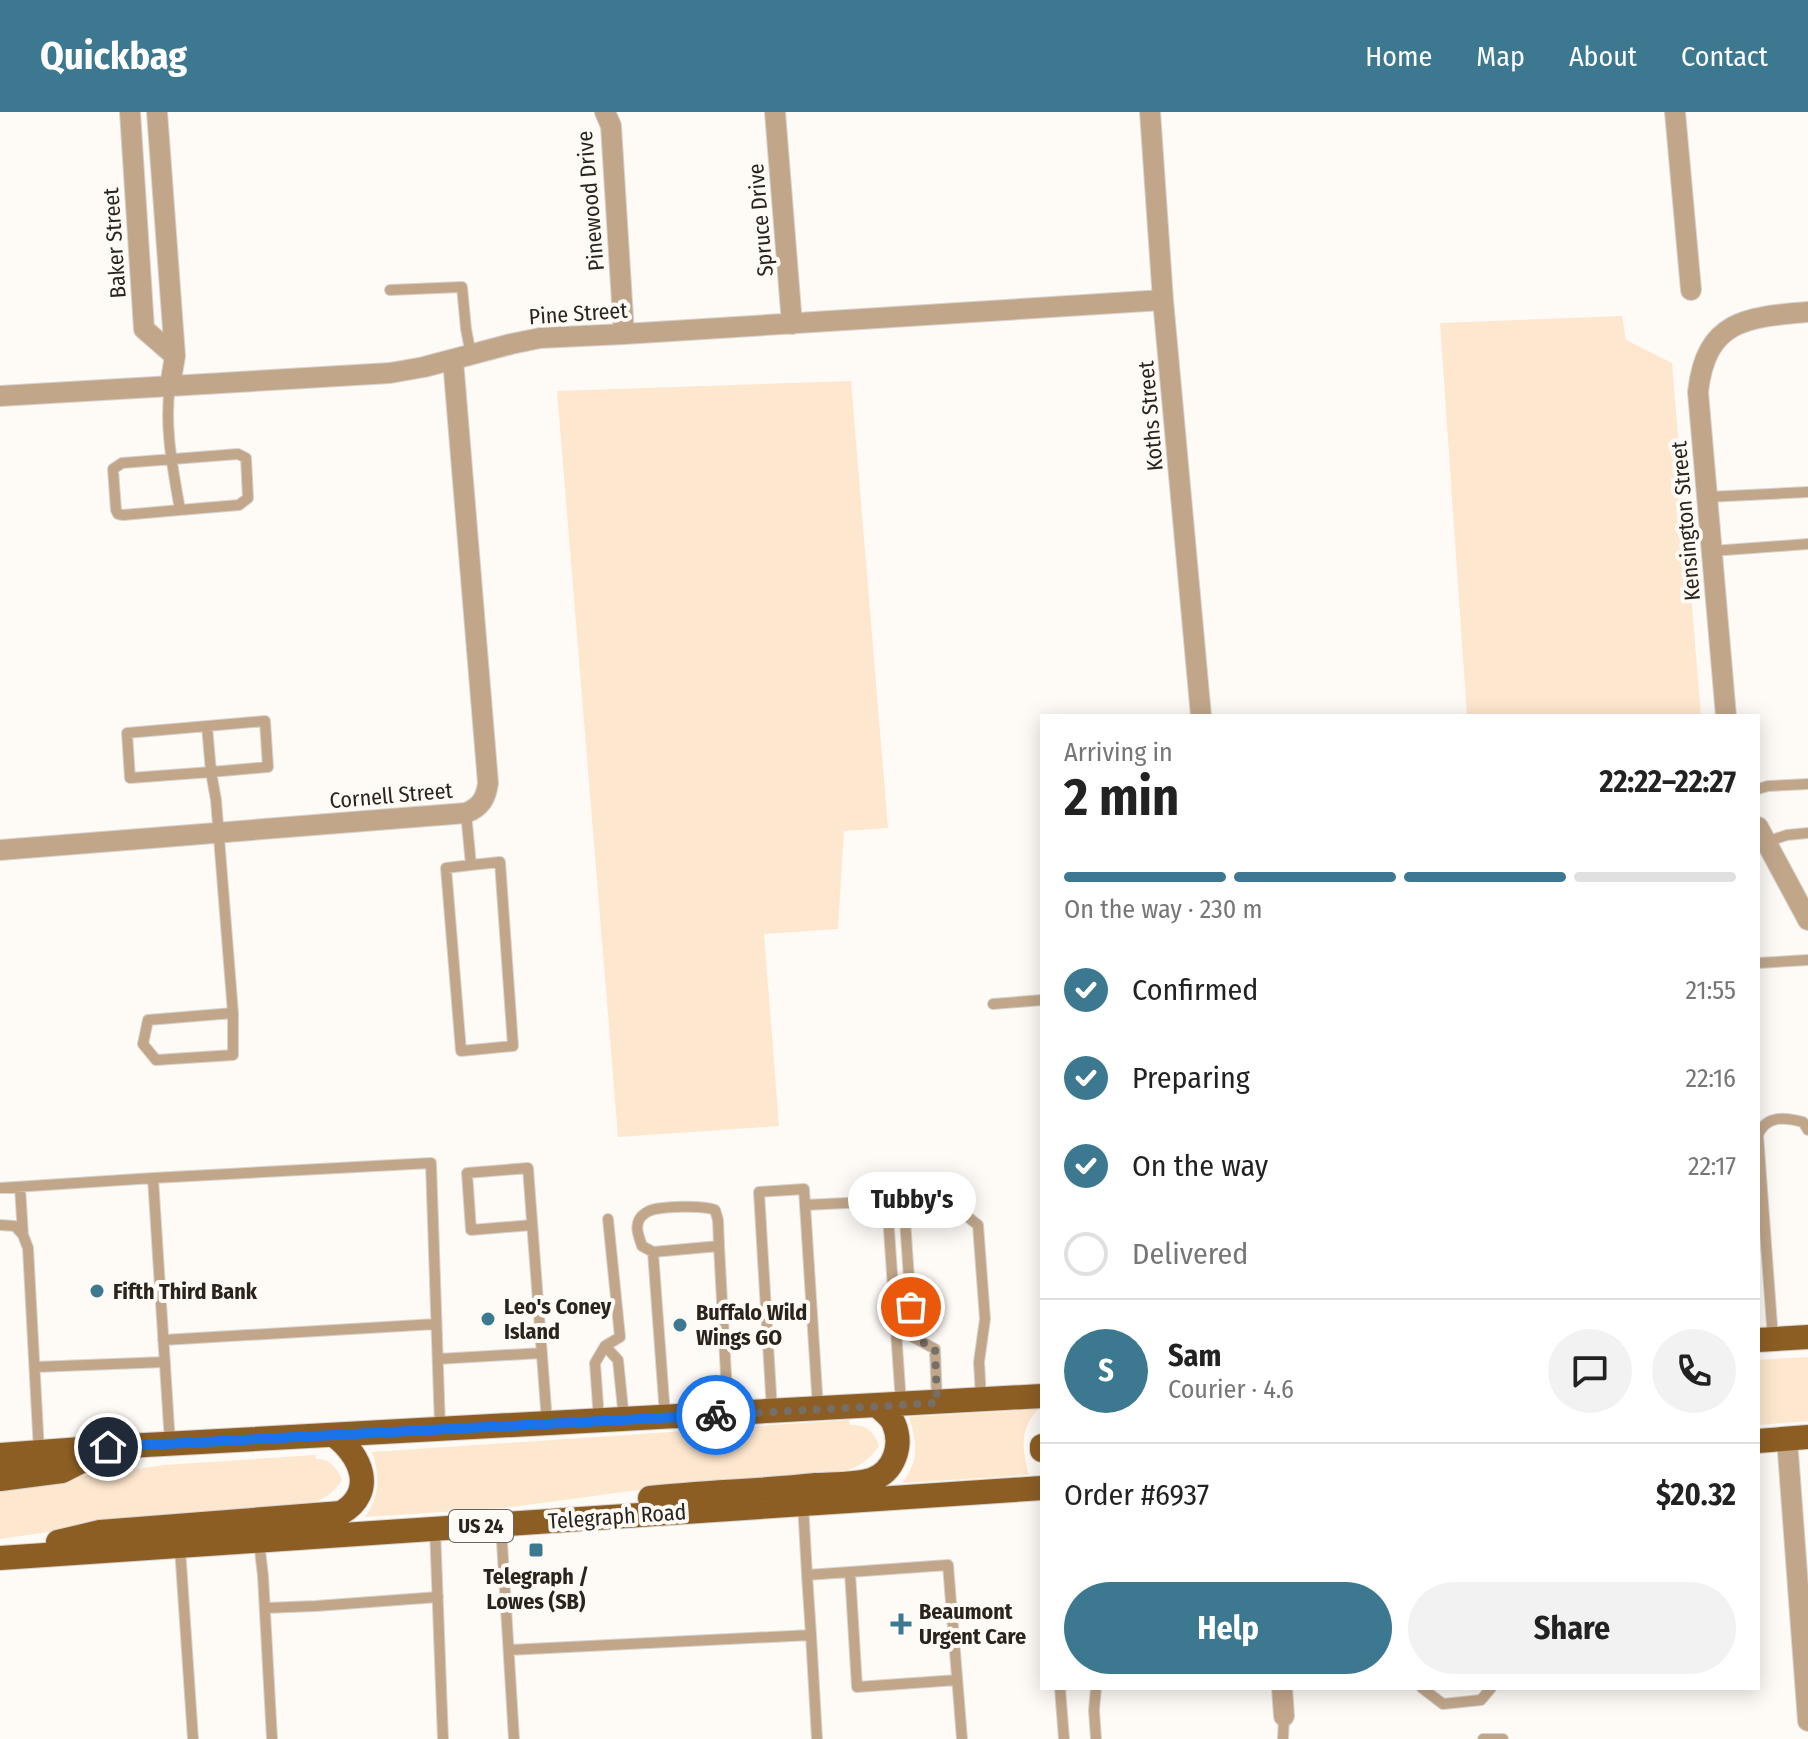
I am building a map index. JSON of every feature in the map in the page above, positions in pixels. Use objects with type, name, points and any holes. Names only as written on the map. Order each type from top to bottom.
[{"type":"main road","points":[[1766,1340],[1808,1337]]},
{"type":"main road","points":[[0,1455],[1040,1396]]},
{"type":"main road","points":[[579,1519],[621,1502],[652,1497],[870,1480],[886,1473],[897,1449],[894,1425],[889,1416],[890,1406]]},
{"type":"main road","points":[[0,1556],[100,1532],[341,1513],[357,1497],[361,1474],[349,1447],[334,1435]]},
{"type":"main road","points":[[1760,1441],[1798,1438]]},
{"type":"main road","points":[[0,1479],[62,1471],[108,1447]]},
{"type":"main road","name":"Telegraph Road","points":[[0,1556],[1040,1488]]},
{"type":"street","name":"Baker Street","points":[[130,112],[144,329],[175,356]]},
{"type":"street","points":[[157,112],[175,356],[170,386]]},
{"type":"street","name":"Pinewood Drive","points":[[605,112],[611,126],[624,334]]},
{"type":"street","name":"Spruce Drive","points":[[775,112],[792,324]]},
{"type":"street","name":"Koths Street","points":[[1150,112],[1163,300],[1201,714]]},
{"type":"street","points":[[1675,112],[1691,290]]},
{"type":"street","name":"Pine Street","points":[[0,396],[390,373],[540,338],[1163,300]]},
{"type":"street","name":"Kensington Street","points":[[1726,714],[1698,392],[1701,372],[1708,353],[1732,326],[1755,318],[1808,312]]},
{"type":"street","name":"Cornell Street","points":[[0,850],[466,813],[480,805],[487,794],[488,783],[462,358]]},
{"type":"street","points":[[1762,834],[1808,920]]},
{"type":"street","points":[[1798,1438],[1808,1721]]},
{"type":"street","points":[[1282,1690],[1284,1716]]},
{"type":"lane","points":[[390,290],[462,287],[466,329],[462,358]]},
{"type":"lane","points":[[170,386],[168,402],[172,460],[180,510]]},
{"type":"lane","points":[[238,454],[246,458],[248,498],[244,502],[180,510],[118,514],[113,469],[122,463],[238,454]]},
{"type":"lane","points":[[1707,497],[1808,492]]},
{"type":"lane","points":[[1712,551],[1808,544]]},
{"type":"lane","points":[[265,721],[268,767],[211,772],[130,778],[127,733],[265,721]]},
{"type":"lane","points":[[207,726],[233,1013],[233,1055],[156,1060],[143,1044],[148,1020],[233,1013]]},
{"type":"lane","points":[[1760,788],[1808,784]]},
{"type":"lane","points":[[466,813],[471,865]]},
{"type":"lane","points":[[1762,834],[1808,833]]},
{"type":"lane","points":[[500,862],[513,1046],[461,1051],[446,868],[471,865],[500,862]]},
{"type":"lane","points":[[1760,963],[1808,960]]},
{"type":"lane","points":[[993,1004],[1040,1000]]},
{"type":"lane","points":[[1760,1130],[1769,1120],[1796,1120],[1803,1122],[1808,1130]]},
{"type":"lane","points":[[0,1188],[431,1163],[440,1429]]},
{"type":"lane","points":[[532,1225],[471,1230],[467,1173],[528,1168],[547,1424]]},
{"type":"lane","points":[[153,1178],[170,1445]]},
{"type":"lane","points":[[1760,1186],[1766,1340]]},
{"type":"lane","points":[[20,1187],[23,1235],[28,1248],[39,1453]]},
{"type":"lane","points":[[772,1412],[759,1192],[804,1189],[818,1410]]},
{"type":"lane","points":[[805,1205],[887,1201],[890,1406]]},
{"type":"lane","points":[[719,1246],[653,1252],[642,1246],[637,1225],[644,1213],[651,1210],[693,1207],[715,1210],[718,1220],[728,1414]]},
{"type":"lane","points":[[937,1403],[935,1349],[913,1337],[905,1220],[964,1214],[978,1225],[985,1319],[979,1362],[981,1400]]},
{"type":"lane","points":[[599,1420],[595,1363],[605,1346],[620,1337],[608,1219]]},
{"type":"lane","points":[[0,1225],[15,1226],[23,1235]]},
{"type":"lane","points":[[653,1252],[665,1417]]},
{"type":"lane","points":[[163,1340],[436,1324]]},
{"type":"lane","points":[[605,1346],[618,1360],[624,1419]]},
{"type":"lane","points":[[438,1359],[542,1353]]},
{"type":"lane","points":[[35,1367],[165,1362]]},
{"type":"lane","points":[[803,1504],[817,1739]]},
{"type":"lane","points":[[501,1524],[514,1739]]},
{"type":"lane","points":[[435,1529],[443,1739]]},
{"type":"lane","points":[[259,1540],[272,1739]]},
{"type":"lane","points":[[180,1546],[193,1739]]},
{"type":"lane","points":[[807,1575],[948,1565],[962,1739]]},
{"type":"lane","points":[[850,1572],[857,1687],[957,1680]]},
{"type":"lane","points":[[265,1608],[438,1597]]},
{"type":"lane","points":[[509,1650],[811,1635]]},
{"type":"lane","points":[[1060,1690],[1064,1739]]},
{"type":"lane","points":[[1096,1690],[1096,1739]]},
{"type":"lane","points":[[1425,1690],[1443,1704],[1481,1700],[1489,1690]]},
{"type":"lane","points":[[1283,1739],[1284,1716]]},
{"type":"lane","points":[[1483,1739],[1503,1739]]},
{"type":"shaded area","points":[[1622,316],[1626,340],[1672,363],[1701,714],[1467,714],[1440,323]]},
{"type":"shaded area","points":[[851,381],[888,828],[844,831],[838,929],[764,934],[779,1126],[618,1137],[557,391]]},
{"type":"shaded area","points":[[1808,1357],[1808,1421],[1760,1425],[1760,1360]]},
{"type":"shaded area","points":[[1038,1409],[1025,1432],[1029,1475],[902,1483],[912,1467],[915,1451],[909,1417]]},
{"type":"shaded area","points":[[849,1420],[850,1425],[869,1430],[879,1446],[864,1462],[833,1474],[832,1478],[638,1490],[504,1508],[365,1517],[374,1501],[377,1486],[372,1452]]},
{"type":"shaded area","points":[[315,1455],[316,1459],[332,1464],[342,1480],[327,1496],[308,1506],[97,1525],[0,1539],[0,1485],[165,1465]]},
{"type":"way so far","points":[[716,1415],[937,1403],[935,1349],[913,1337],[911,1307]]},
{"type":"place","name":"Fifth Third Bank","points":[[97,1291]]},
{"type":"place","name":"Tubby's","points":[[911,1307]]},
{"type":"place","name":"Leo's Coney Island","points":[[488,1319]]},
{"type":"place","name":"Buffalo Wild Wings GO","points":[[680,1325]]},
{"type":"place","name":"Telegraph / Lowes (SB)","points":[[536,1550]]},
{"type":"place","name":"Beaumont Urgent Care","points":[[901,1624]]},
{"type":"route","points":[[108,1447],[716,1415]]}]
